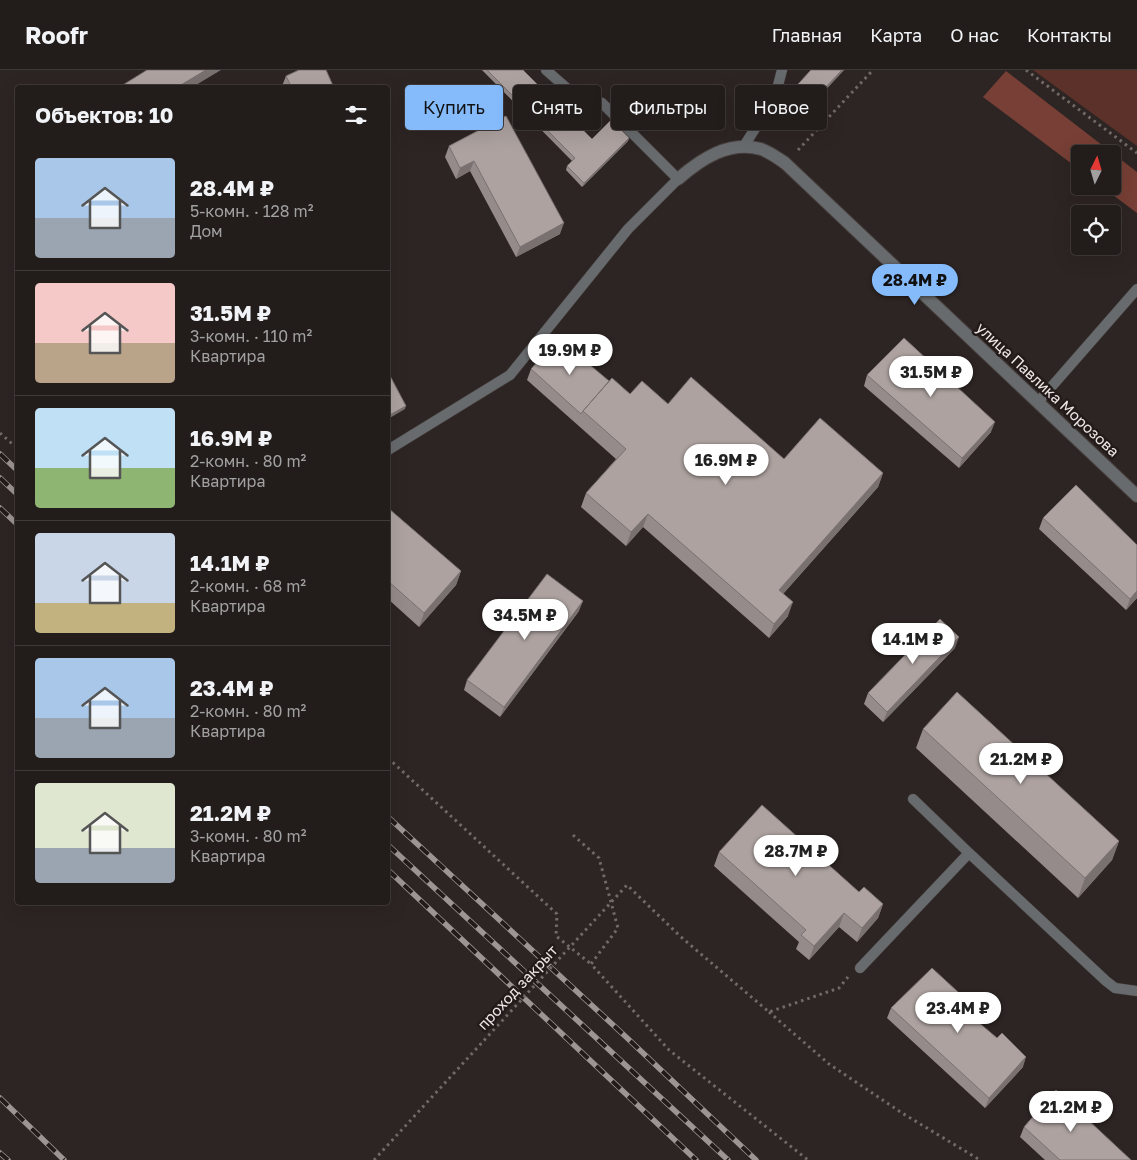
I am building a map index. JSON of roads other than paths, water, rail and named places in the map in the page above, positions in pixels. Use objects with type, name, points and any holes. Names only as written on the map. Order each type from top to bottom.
[{"type":"street","name":"улица Павлика Морозова","points":[[678,179],[698,161],[726,149],[744,146],[763,150],[785,163],[903,277],[1039,401],[1137,496]]},
{"type":"lane","points":[[390,449],[510,375],[628,229],[678,179],[602,103],[578,98],[546,70]]},
{"type":"lane","points":[[744,146],[775,97],[782,70]]},
{"type":"lane","points":[[1039,401],[1137,288]]},
{"type":"lane","points":[[913,799],[1106,981],[1115,988],[1137,990]]},
{"type":"lane","points":[[860,968],[969,853]]},
{"type":"railway","points":[[0,454],[15,468]]},
{"type":"railway","points":[[0,478],[15,492]]},
{"type":"railway","points":[[0,508],[15,522]]},
{"type":"railway","points":[[390,819],[756,1160]]},
{"type":"railway","points":[[390,847],[728,1160]]},
{"type":"railway","points":[[390,872],[696,1160]]},
{"type":"railway","points":[[0,1098],[64,1160]]},
{"type":"railway","points":[[0,1153],[8,1160]]}]
